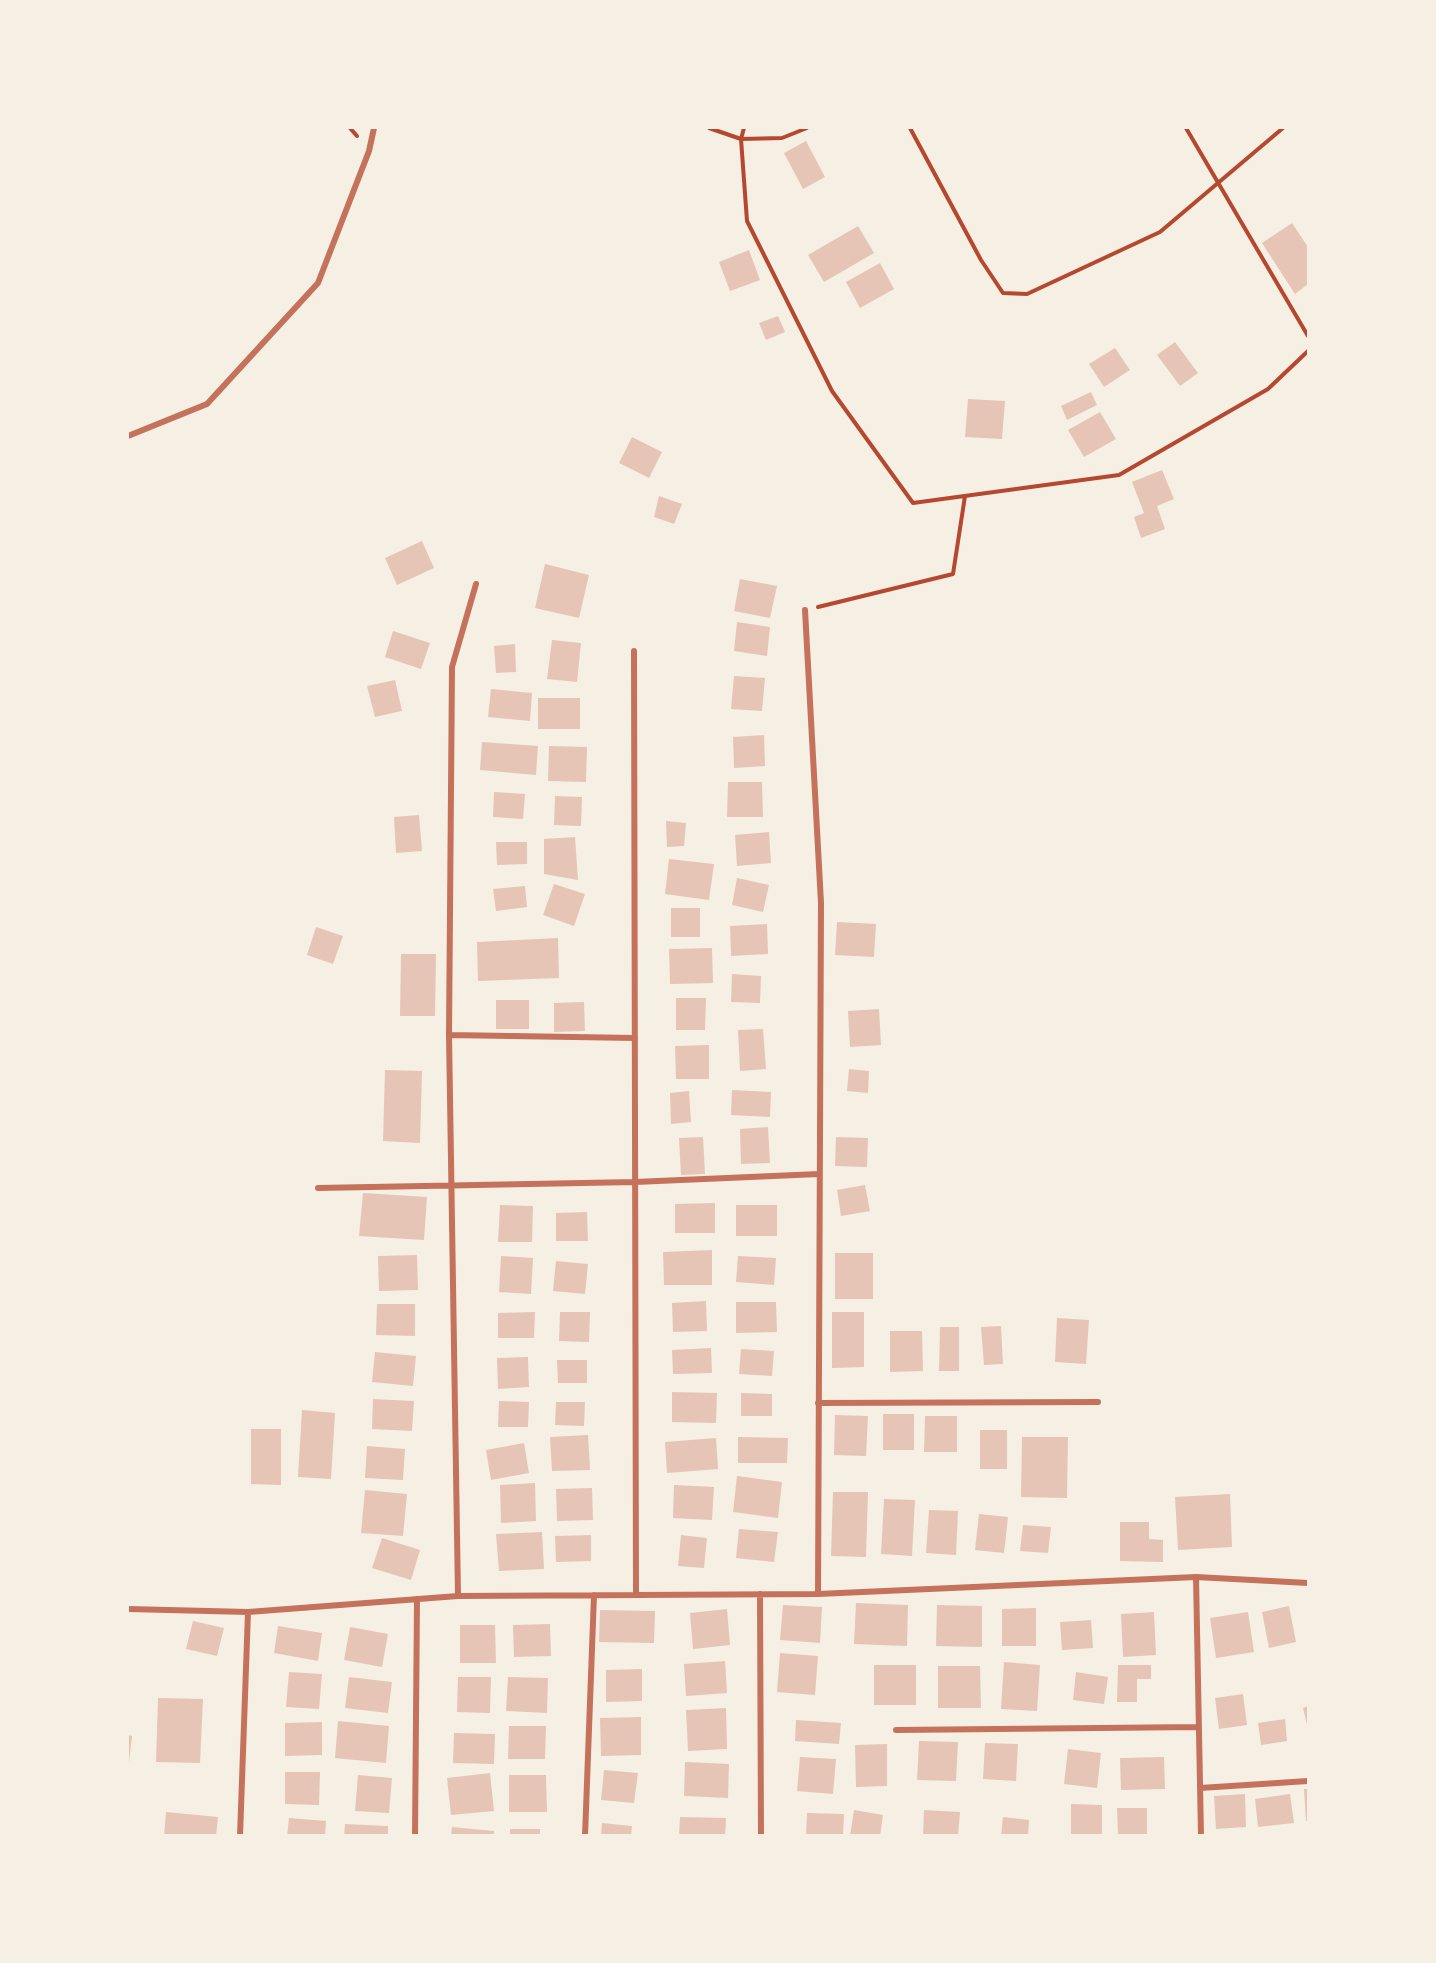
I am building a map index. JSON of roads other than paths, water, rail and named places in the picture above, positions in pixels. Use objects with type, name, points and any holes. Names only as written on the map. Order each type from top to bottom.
[{"type":"street","points":[[128,436],[207,404],[318,283],[369,151],[374,128]]},
{"type":"street","points":[[458,1596],[449,1035],[452,667],[476,584]]},
{"type":"street","points":[[805,610],[821,903],[818,1594]]},
{"type":"street","points":[[634,651],[636,1595]]},
{"type":"street","points":[[449,1035],[635,1038]]},
{"type":"street","points":[[318,1188],[635,1182],[819,1174]]},
{"type":"street","points":[[818,1403],[1098,1402]]},
{"type":"street","points":[[1196,1577],[1201,1836]]},
{"type":"street","points":[[128,1609],[248,1612],[458,1596],[818,1594],[1196,1577],[1308,1583]]},
{"type":"street","points":[[760,1594],[761,1836]]},
{"type":"street","points":[[585,1836],[594,1595]]},
{"type":"street","points":[[415,1836],[417,1599]]},
{"type":"street","points":[[240,1836],[248,1612]]},
{"type":"street","points":[[896,1730],[1199,1727]]},
{"type":"street","points":[[1200,1788],[1308,1781]]}]
